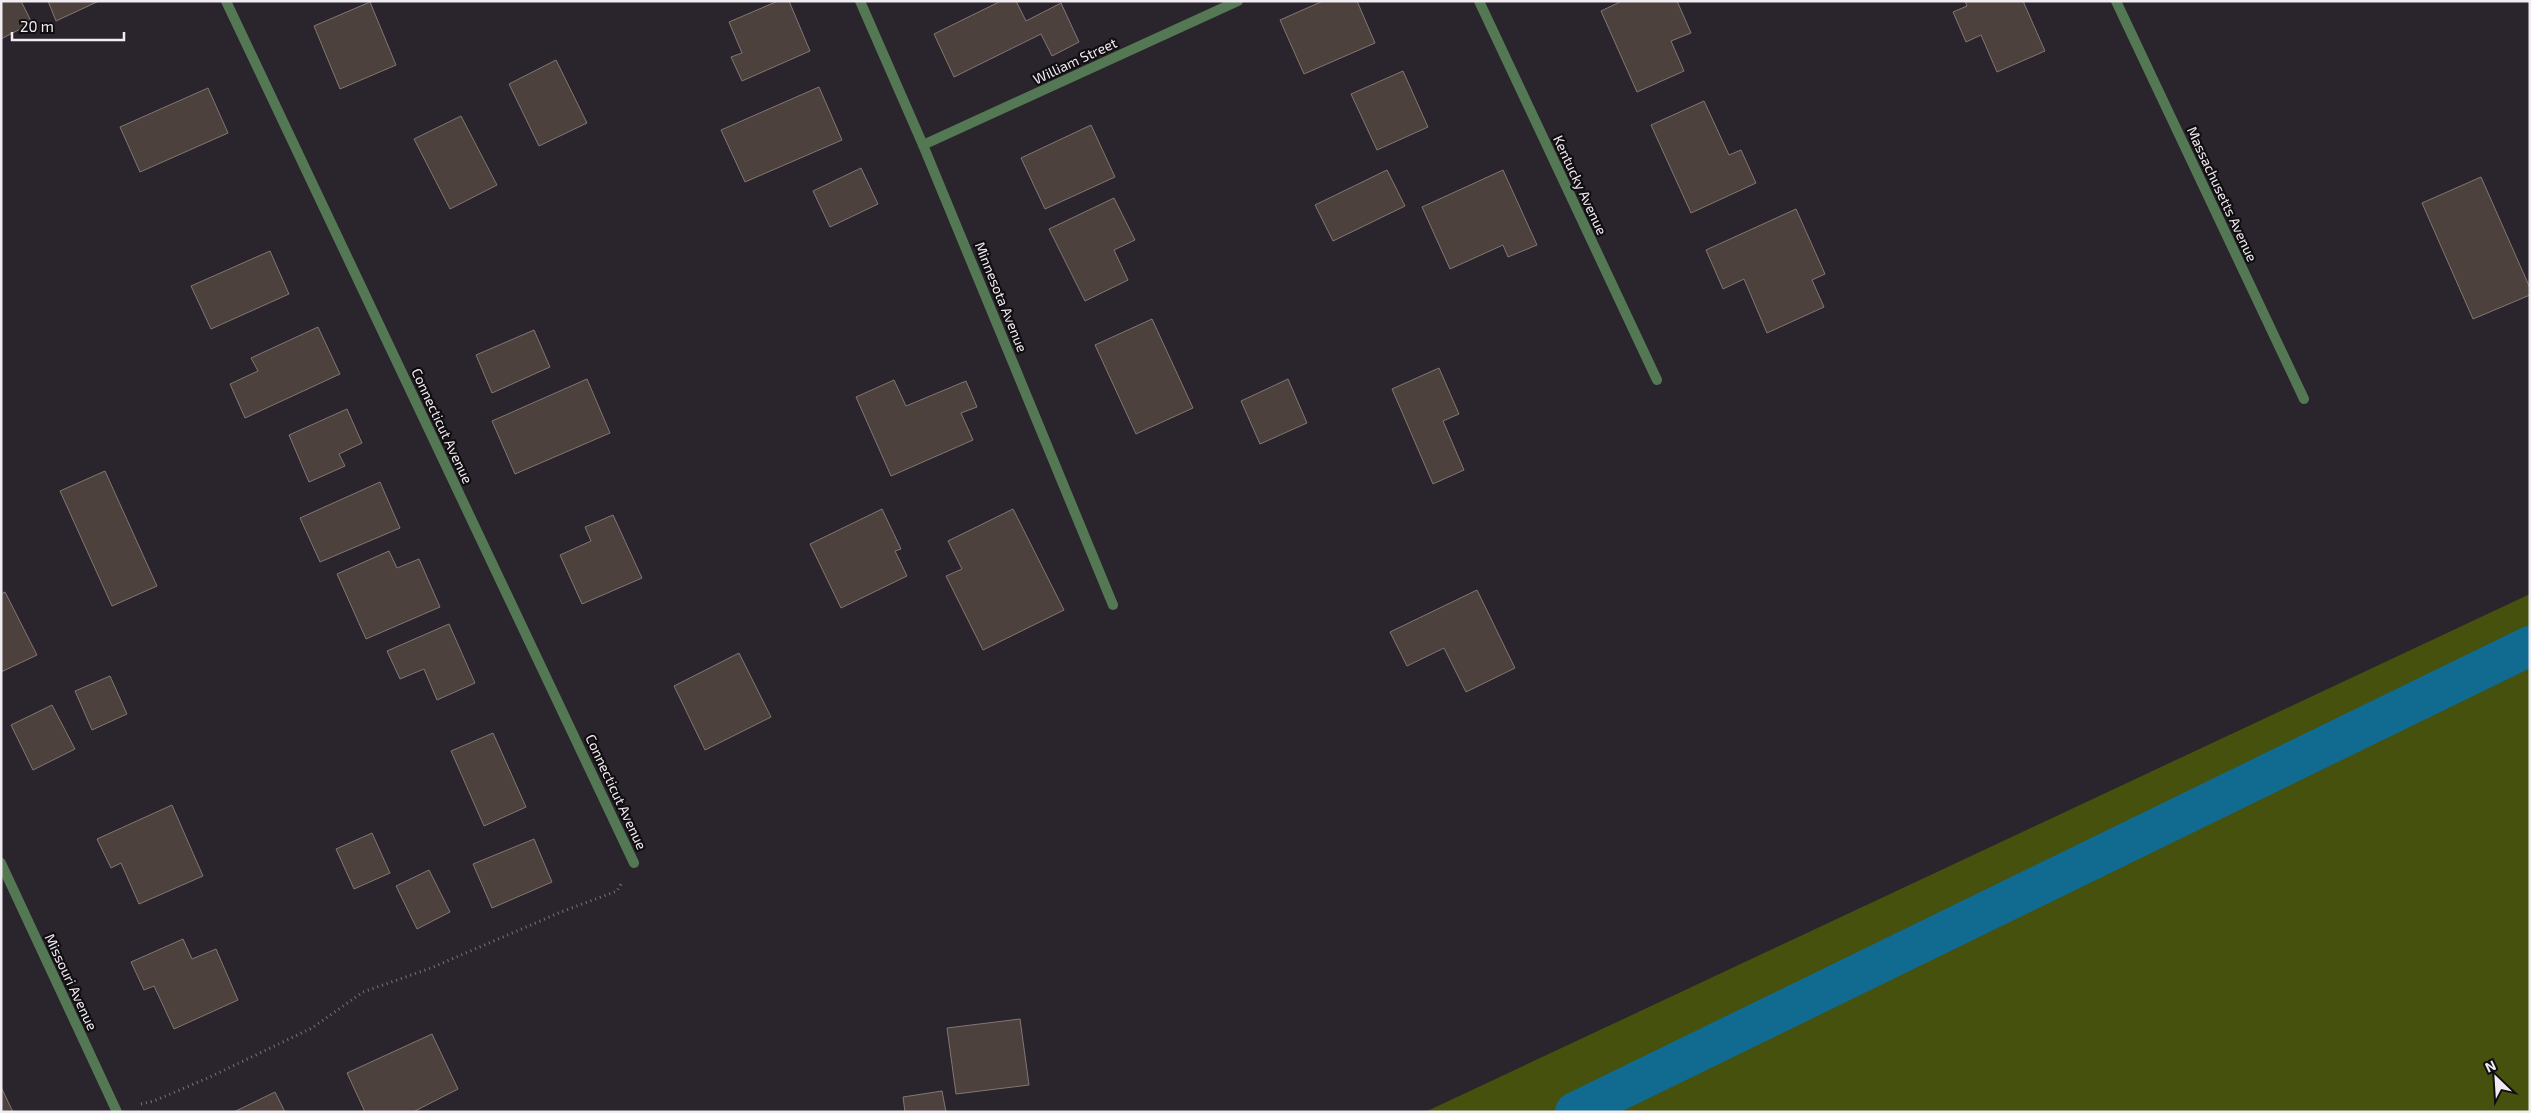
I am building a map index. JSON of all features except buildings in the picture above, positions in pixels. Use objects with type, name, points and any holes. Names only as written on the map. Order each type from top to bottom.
[{"type":"street","name":"Connecticut Avenue","points":[[226,1],[634,863]]},
{"type":"street","name":"Minnesota Avenue","points":[[860,1],[923,145],[1113,605]]},
{"type":"street","name":"William Street","points":[[923,145],[1238,1]]},
{"type":"street","name":"Kentucky Avenue","points":[[1479,1],[1658,380]]},
{"type":"street","name":"Massachusetts Avenue","points":[[2116,1],[2304,399]]},
{"type":"street","name":"Missouri Avenue","points":[[1,863],[116,1111]]},
{"type":"path","points":[[116,1111],[154,1101],[210,1077],[312,1028],[363,992],[431,968],[616,890],[634,863]]},
{"type":"green space","points":[[2530,594],[2530,1112],[1425,1112]]},
{"type":"waterway","points":[[1575,1112],[2530,646]]}]
